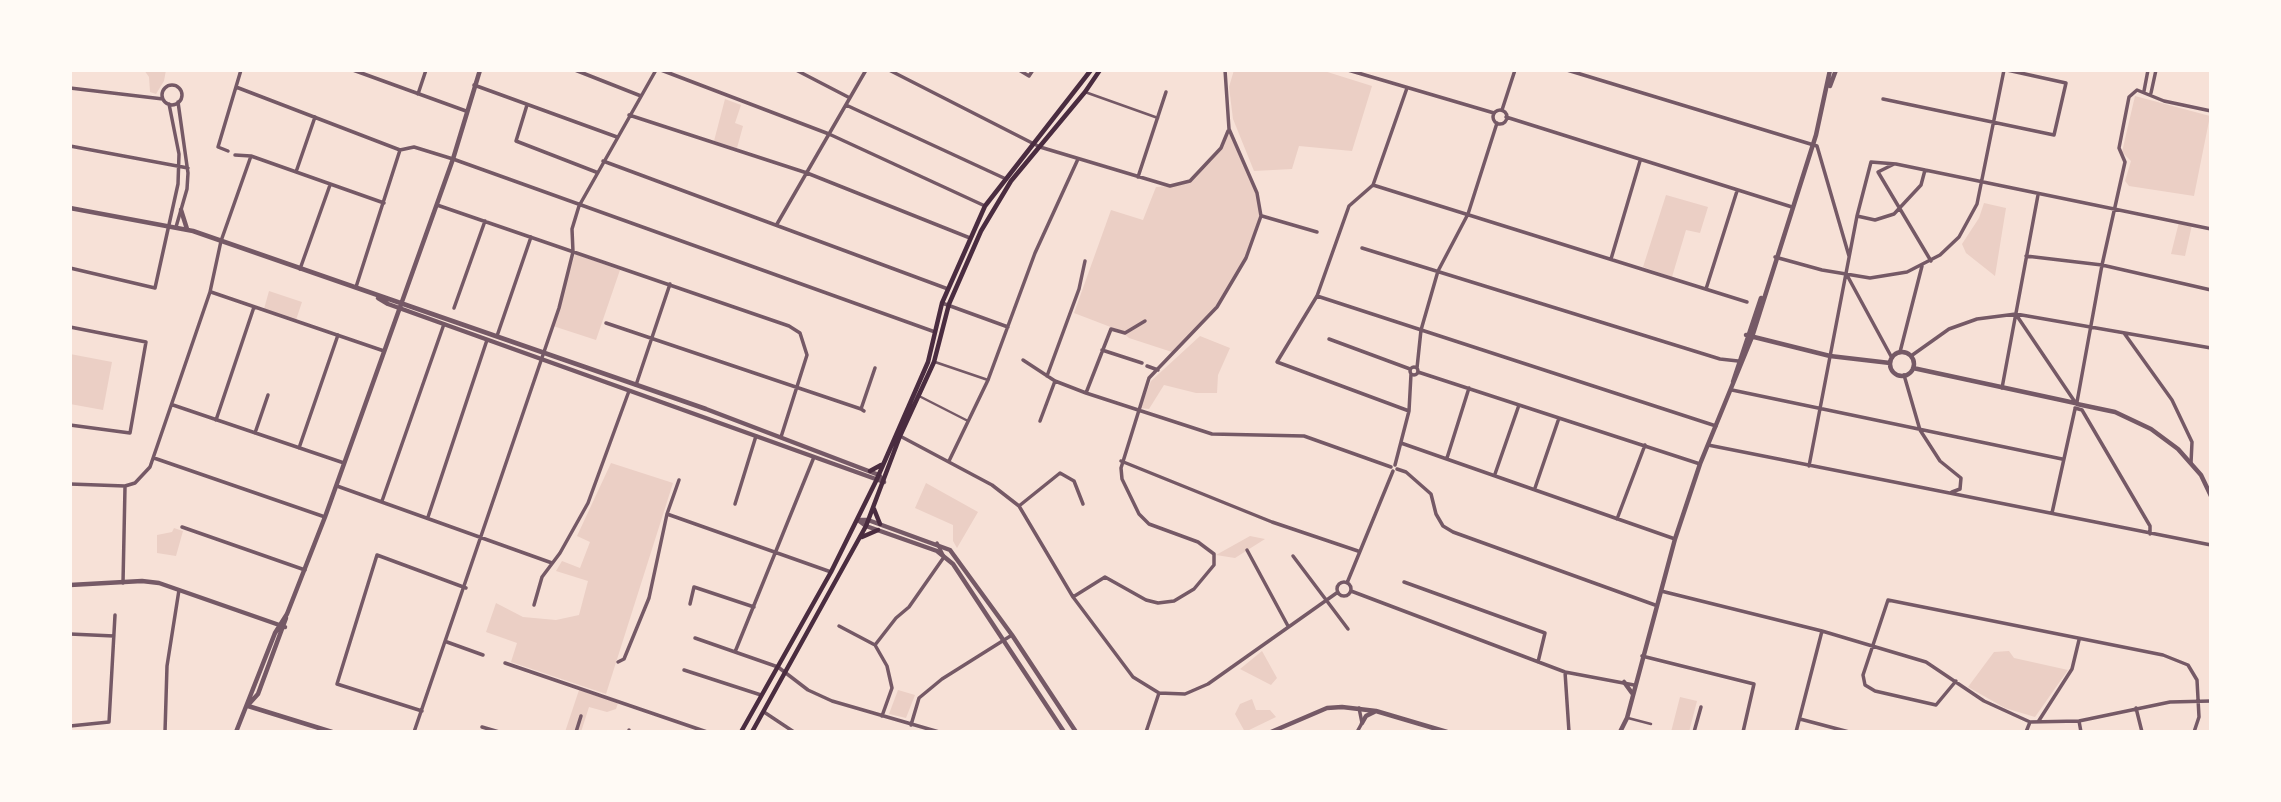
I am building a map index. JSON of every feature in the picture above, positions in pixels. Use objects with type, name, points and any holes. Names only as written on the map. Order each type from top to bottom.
[{"type":"main road","points":[[752,732],[866,526],[900,436],[934,362],[949,304],[981,231],[1009,180],[1033,144],[1091,70]]},
{"type":"main road","points":[[741,732],[831,572],[879,475],[928,362],[942,303],[985,206],[1040,147],[1100,70]]},
{"type":"main road","points":[[870,471],[884,462]]},
{"type":"main road","points":[[874,507],[880,524]]},
{"type":"main road","points":[[859,540],[878,530]]},
{"type":"street","points":[[228,151],[218,147],[241,70]]},
{"type":"street","points":[[353,70],[466,111]]},
{"type":"street","points":[[418,93],[426,70]]},
{"type":"street","points":[[247,705],[255,700],[325,517],[453,159],[480,70]]},
{"type":"street","points":[[575,70],[641,96]]},
{"type":"street","points":[[414,732],[466,588],[543,356],[573,252],[572,229],[579,206],[656,70]]},
{"type":"street","points":[[661,70],[829,134],[985,206]]},
{"type":"street","points":[[796,70],[850,98]]},
{"type":"street","points":[[777,224],[866,70]]},
{"type":"street","points":[[889,70],[1040,147],[1170,186],[1191,181],[1221,148],[1229,129]]},
{"type":"street","points":[[1019,70],[1029,76],[1033,70]]},
{"type":"street","points":[[1073,597],[1105,577],[1146,600],[1158,603],[1174,601],[1194,589],[1214,565],[1213,554],[1198,542],[1149,524],[1139,514],[1122,480],[1121,461],[1149,378],[1217,307],[1246,258],[1261,216],[1258,193],[1229,129],[1225,70]]},
{"type":"street","points":[[1348,70],[1493,113],[1502,110]]},
{"type":"street","points":[[1515,70],[1502,110],[1506,117],[1792,207]]},
{"type":"street","points":[[1567,70],[1813,144],[1819,151],[1850,259]]},
{"type":"street","points":[[1828,90],[1830,70]]},
{"type":"street","points":[[1620,732],[1627,718],[1655,605],[1675,539],[1700,464],[1732,390],[1836,70]]},
{"type":"street","points":[[1775,257],[1847,275],[1890,276],[1922,267],[1959,236],[1977,204],[1994,121],[2006,70],[2066,83],[2054,135],[1994,121],[1883,99]]},
{"type":"street","points":[[2144,91],[2148,70]]},
{"type":"street","points":[[2151,93],[2156,70]]},
{"type":"street","points":[[474,85],[617,136]]},
{"type":"street","points":[[163,99],[164,90],[172,86],[181,92],[178,102],[188,168],[187,189],[176,228]]},
{"type":"street","points":[[236,87],[400,150],[414,147],[453,159],[935,332]]},
{"type":"street","points":[[70,88],[163,99],[169,104],[179,167],[155,288],[70,268]]},
{"type":"street","points":[[1407,88],[1373,185],[1349,206],[1317,296],[1278,362],[1409,411]]},
{"type":"street","points":[[2052,513],[2125,162],[2119,144],[2129,97],[2134,91],[2144,91],[2164,101],[2211,111]]},
{"type":"street","points":[[1085,92],[1158,118]]},
{"type":"street","points":[[1138,177],[1167,92]]},
{"type":"street","points":[[169,104],[178,102]]},
{"type":"street","points":[[527,105],[516,141],[596,172]]},
{"type":"street","points":[[846,105],[1009,180]]},
{"type":"street","points":[[1493,113],[1497,123],[1468,214],[1438,271],[1421,330],[1409,411],[1394,468],[1347,583],[1351,591],[1565,672],[1634,685]]},
{"type":"street","points":[[629,115],[807,173],[970,238]]},
{"type":"street","points":[[296,172],[315,117]]},
{"type":"street","points":[[1497,123],[1504,122],[1506,117]]},
{"type":"street","points":[[70,146],[188,168]]},
{"type":"street","points":[[355,289],[400,150]]},
{"type":"street","points":[[234,155],[251,156],[384,203]]},
{"type":"street","points":[[70,484],[125,486],[144,476],[154,458],[210,292],[221,241],[251,156]]},
{"type":"street","points":[[949,461],[988,380],[1035,253],[1078,159]]},
{"type":"street","points":[[603,161],[948,289]]},
{"type":"street","points":[[1611,258],[1640,161]]},
{"type":"street","points":[[1809,466],[1857,216],[1871,162],[1896,164],[1982,184],[2211,229]]},
{"type":"street","points":[[1896,164],[1878,172],[1932,261]]},
{"type":"street","points":[[1857,216],[1875,220],[1901,209],[1921,185],[1925,170]]},
{"type":"street","points":[[300,269],[330,185]]},
{"type":"street","points":[[1373,185],[1747,302]]},
{"type":"street","points":[[1706,289],[1737,191]]},
{"type":"street","points":[[2002,388],[2039,195]]},
{"type":"street","points":[[436,204],[789,326],[800,333],[807,355],[781,437]]},
{"type":"street","points":[[70,208],[169,226],[221,241],[400,305],[497,336],[629,391],[884,482]]},
{"type":"street","points":[[181,210],[187,230]]},
{"type":"street","points":[[1261,216],[1317,232]]},
{"type":"street","points":[[454,308],[485,220]]},
{"type":"street","points":[[497,336],[531,237]]},
{"type":"street","points":[[1362,248],[1720,359],[1738,361]]},
{"type":"street","points":[[2026,256],[2102,265],[2211,290]]},
{"type":"street","points":[[1047,376],[1079,289],[1084,261]]},
{"type":"street","points":[[1749,336],[1830,356],[1891,360],[1900,352],[1922,267]]},
{"type":"street","points":[[1847,275],[1891,360],[1894,372],[1904,375]]},
{"type":"street","points":[[635,386],[670,285]]},
{"type":"street","points":[[210,292],[384,351]]},
{"type":"street","points":[[1317,296],[1716,426]]},
{"type":"street","points":[[942,303],[1008,327]]},
{"type":"street","points":[[400,305],[487,339],[635,386],[781,437],[870,471],[879,475],[884,482]]},
{"type":"street","points":[[216,420],[254,307]]},
{"type":"street","points":[[2016,314],[2082,410],[2150,526],[2150,534]]},
{"type":"street","points":[[1911,356],[1949,329],[1977,319],[2016,314],[2211,348]]},
{"type":"street","points":[[1086,393],[1111,328],[1125,333],[1145,321]]},
{"type":"street","points":[[382,501],[444,324]]},
{"type":"street","points":[[606,324],[862,410],[876,368]]},
{"type":"street","points":[[70,327],[146,342],[130,433],[70,425]]},
{"type":"street","points":[[2123,331],[2172,400],[2192,442],[2191,464]]},
{"type":"street","points":[[299,448],[338,335]]},
{"type":"street","points":[[1732,390],[1738,361],[1749,336]]},
{"type":"street","points":[[428,517],[487,339]]},
{"type":"street","points":[[1329,339],[1414,371],[1700,464]]},
{"type":"street","points":[[1102,350],[1142,363]]},
{"type":"street","points":[[1900,352],[1911,356]]},
{"type":"street","points":[[1911,356],[1913,368]]},
{"type":"street","points":[[1023,360],[1055,381],[1212,434],[1304,436],[1394,468],[1420,483],[1431,494],[1436,514],[1443,526],[1453,532],[1655,605]]},
{"type":"street","points":[[934,362],[988,380]]},
{"type":"street","points":[[1147,366],[1158,370]]},
{"type":"street","points":[[1904,375],[1913,368]]},
{"type":"street","points":[[1913,368],[2115,412],[2151,429],[2191,464],[2210,492]]},
{"type":"street","points":[[1904,375],[1920,430],[1940,461],[1961,478],[1960,489],[1950,493]]},
{"type":"street","points":[[1040,421],[1055,381]]},
{"type":"street","points":[[1447,458],[1469,388]]},
{"type":"street","points":[[1732,390],[2062,459]]},
{"type":"street","points":[[534,605],[542,577],[588,503],[629,391]]},
{"type":"street","points":[[255,433],[268,396]]},
{"type":"street","points":[[919,396],[968,421]]},
{"type":"street","points":[[173,405],[344,463]]},
{"type":"street","points":[[1495,474],[1519,405]]},
{"type":"street","points":[[1535,488],[1559,418]]},
{"type":"street","points":[[735,504],[757,435]]},
{"type":"street","points":[[900,436],[992,485],[1018,506],[1073,597],[1133,677],[1159,693],[1185,694],[1208,684],[1338,592],[1340,584],[1347,583]]},
{"type":"street","points":[[1401,443],[1675,539]]},
{"type":"street","points":[[1617,519],[1645,445]]},
{"type":"street","points":[[1708,445],[2211,545]]},
{"type":"street","points":[[735,652],[777,554],[814,457]]},
{"type":"street","points":[[154,458],[325,517]]},
{"type":"street","points":[[1121,461],[1272,522],[1358,551]]},
{"type":"street","points":[[1018,506],[1060,473],[1074,481],[1083,504]]},
{"type":"street","points":[[618,662],[624,659],[649,598],[667,514],[679,480]]},
{"type":"street","points":[[336,485],[552,563]]},
{"type":"street","points":[[123,583],[125,486]]},
{"type":"street","points":[[667,514],[831,572]]},
{"type":"street","points":[[858,520],[868,520],[937,543],[950,550],[1012,635],[1076,732]]},
{"type":"street","points":[[858,520],[866,526],[927,547],[953,564],[1064,732]]},
{"type":"street","points":[[182,527],[305,570]]},
{"type":"street","points":[[937,543],[944,557]]},
{"type":"street","points":[[1247,550],[1288,626]]},
{"type":"street","points":[[422,711],[337,684],[377,555],[466,588]]},
{"type":"street","points":[[1293,556],[1348,629]]},
{"type":"street","points":[[875,645],[896,618],[909,607],[944,557]]},
{"type":"street","points":[[70,585],[150,582],[283,626]]},
{"type":"street","points":[[1404,582],[1545,633],[1538,662]]},
{"type":"street","points":[[691,604],[694,587],[754,607]]},
{"type":"street","points":[[165,732],[167,666],[180,590]]},
{"type":"street","points":[[1338,592],[1344,596],[1351,591]]},
{"type":"street","points":[[1659,591],[1822,631],[1926,662],[1984,701],[2030,722],[2079,721],[2136,708],[2199,700],[2211,701]]},
{"type":"street","points":[[1956,681],[1936,705],[1868,689],[1862,681],[1863,675],[1888,600],[1892,598],[2079,640],[2163,655],[2188,665],[2197,680],[2199,700],[2199,717],[2194,732]]},
{"type":"street","points":[[70,726],[107,724],[115,615]]},
{"type":"street","points":[[272,623],[275,634]]},
{"type":"street","points":[[236,732],[275,634],[283,626]]},
{"type":"street","points":[[839,626],[875,645],[887,666],[892,688],[882,716]]},
{"type":"street","points":[[1796,732],[1822,631]]},
{"type":"street","points":[[70,634],[114,636]]},
{"type":"street","points":[[911,724],[919,698],[942,679],[1012,635]]},
{"type":"street","points":[[695,639],[778,667],[808,690],[832,701],[939,732]]},
{"type":"street","points":[[2038,722],[2073,670],[2079,640]]},
{"type":"street","points":[[447,642],[483,655]]},
{"type":"street","points":[[1642,656],[1754,684],[1743,732]]},
{"type":"street","points":[[505,663],[707,732]]},
{"type":"street","points":[[684,670],[763,695]]},
{"type":"street","points":[[1565,672],[1569,732]]},
{"type":"street","points":[[1624,682],[1632,694]]},
{"type":"street","points":[[1146,732],[1159,693]]},
{"type":"street","points":[[255,700],[263,710]]},
{"type":"street","points":[[247,705],[332,732]]},
{"type":"street","points":[[1694,732],[1701,707]]},
{"type":"street","points":[[1271,732],[1327,708],[1376,711],[1447,732]]},
{"type":"street","points":[[1359,708],[1362,723]]},
{"type":"street","points":[[2136,708],[2142,732]]},
{"type":"street","points":[[1357,732],[1366,716],[1376,711]]},
{"type":"street","points":[[764,712],[794,732]]},
{"type":"street","points":[[576,732],[581,716]]},
{"type":"street","points":[[1627,718],[1651,724]]},
{"type":"street","points":[[1799,718],[1849,732]]},
{"type":"street","points":[[2079,721],[2081,732]]},
{"type":"street","points":[[2026,732],[2030,722]]},
{"type":"street","points":[[482,727],[499,732]]},
{"type":"shaded area","points":[[144,70],[166,70],[164,81],[156,94],[150,92],[149,77]]},
{"type":"shaded area","points":[[1234,70],[1321,70],[1372,86],[1352,151],[1299,146],[1292,169],[1254,171],[1233,119],[1229,87]]},
{"type":"shaded area","points":[[2135,96],[2210,116],[2194,196],[2129,186],[2125,181],[2131,161],[2122,152]]},
{"type":"shaded area","points":[[725,99],[741,105],[735,123],[743,126],[737,148],[714,141]]},
{"type":"shaded area","points":[[1229,129],[1257,193],[1261,216],[1246,258],[1217,307],[1175,353],[1129,338],[1121,331],[1074,313],[1111,210],[1143,220],[1156,187],[1181,185],[1191,181],[1221,148]]},
{"type":"shaded area","points":[[1666,195],[1708,207],[1700,233],[1686,230],[1672,277],[1643,267]]},
{"type":"shaded area","points":[[1984,203],[2006,208],[1995,276],[1966,253],[1962,244],[1979,218]]},
{"type":"shaded area","points":[[2179,222],[2192,225],[2185,256],[2171,254]]},
{"type":"shaded area","points":[[575,254],[620,270],[596,340],[553,326]]},
{"type":"shaded area","points":[[269,291],[302,302],[296,320],[264,309]]},
{"type":"shaded area","points":[[1200,336],[1230,348],[1218,375],[1217,393],[1196,393],[1164,385],[1149,409],[1140,408],[1151,381]]},
{"type":"shaded area","points":[[70,354],[112,362],[103,410],[70,404]]},
{"type":"shaded area","points":[[611,463],[673,483],[606,694],[511,662],[517,643],[486,632],[496,603],[523,617],[556,620],[579,615],[588,581],[556,571],[562,561],[580,568],[590,542],[577,536]]},
{"type":"shaded area","points":[[926,483],[978,512],[957,548],[953,541],[953,525],[915,508]]},
{"type":"shaded area","points":[[174,528],[183,531],[176,556],[157,553],[157,535],[172,532]]},
{"type":"shaded area","points":[[1250,536],[1265,539],[1235,558],[1216,555]]},
{"type":"shaded area","points":[[1262,651],[1277,678],[1271,685],[1240,669]]},
{"type":"shaded area","points":[[2009,651],[2014,658],[2068,670],[2035,717],[2005,708],[1968,687],[1994,652]]},
{"type":"shaded area","points":[[579,690],[618,703],[616,709],[607,712],[589,707],[581,732],[565,732]]},
{"type":"shaded area","points":[[898,690],[915,695],[906,718],[889,714]]},
{"type":"shaded area","points":[[1680,697],[1697,701],[1689,732],[1671,732]]},
{"type":"shaded area","points":[[1252,699],[1256,710],[1270,710],[1276,717],[1245,732],[1235,714],[1240,704]]}]
